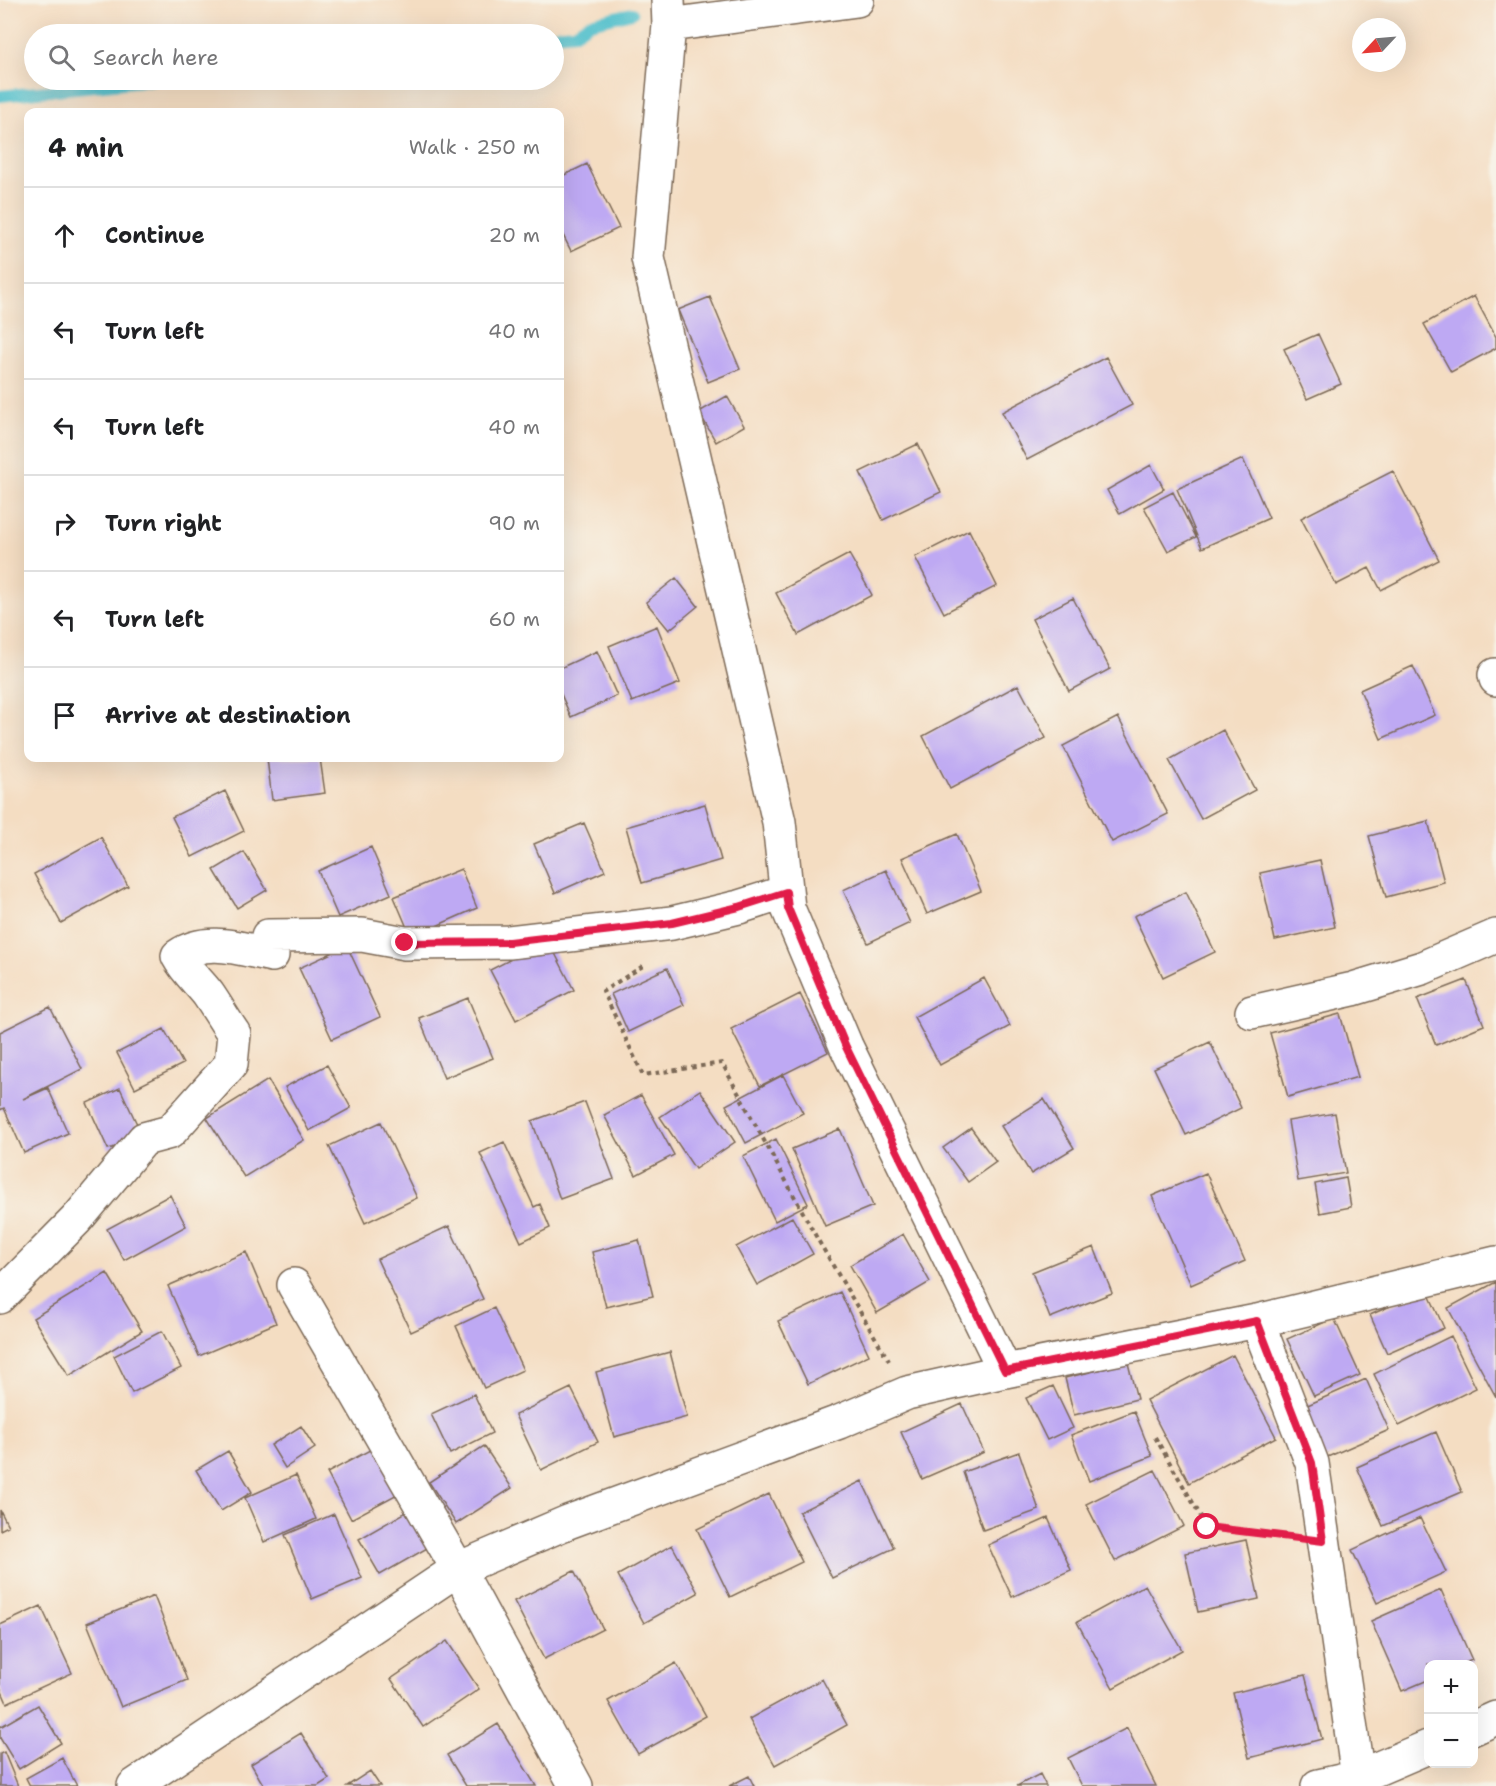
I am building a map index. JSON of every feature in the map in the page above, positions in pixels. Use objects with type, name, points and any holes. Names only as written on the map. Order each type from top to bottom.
[{"type":"street","points":[[857,0],[668,13],[648,258],[778,822],[788,908],[846,1047],[1005,1371]]},
{"type":"street","points":[[7,1277],[77,1219],[144,1139],[170,1132],[231,1064],[234,1034],[178,956],[189,948],[217,945],[272,955],[268,936],[362,934],[405,943],[509,942],[558,938],[612,929],[672,923],[739,907],[786,892]]},
{"type":"street","points":[[1252,1012],[1353,989],[1422,968],[1496,936]]},
{"type":"street","points":[[134,1786],[458,1569],[568,1522],[839,1422],[908,1393],[1005,1371],[1257,1321],[1496,1263]]},
{"type":"street","points":[[294,1285],[458,1569],[576,1786]]},
{"type":"street","points":[[1257,1321],[1312,1463],[1358,1777]]},
{"type":"street","points":[[1478,1726],[1496,1718]]},
{"type":"street","points":[[1318,1786],[1358,1777],[1424,1749]]},
{"type":"path","points":[[652,960],[603,991],[643,1075],[722,1062],[818,1240],[908,1393]]},
{"type":"path","points":[[1155,1437],[1207,1527],[1323,1541]]},
{"type":"building","points":[[587,164],[619,228],[571,251],[564,237],[564,175]]},
{"type":"building","points":[[1474,296],[1496,337],[1496,348],[1451,372],[1424,324]]},
{"type":"building","points":[[710,297],[740,369],[708,382],[678,310]]},
{"type":"building","points":[[1318,334],[1341,384],[1307,399],[1284,349]]},
{"type":"building","points":[[1106,357],[1132,405],[1027,460],[1002,412]]},
{"type":"building","points":[[727,396],[744,426],[716,442],[699,412]]},
{"type":"building","points":[[918,444],[941,492],[883,520],[860,472]]},
{"type":"building","points":[[1243,459],[1269,518],[1202,548],[1177,489]]},
{"type":"building","points":[[1151,465],[1164,489],[1120,514],[1107,490]]},
{"type":"building","points":[[1393,471],[1439,560],[1381,590],[1369,568],[1336,585],[1301,518]]},
{"type":"building","points":[[1173,492],[1196,537],[1168,551],[1144,507]]},
{"type":"building","points":[[969,530],[997,586],[944,613],[915,557]]},
{"type":"building","points":[[849,554],[872,595],[798,635],[776,593]]},
{"type":"building","points":[[676,578],[698,606],[669,630],[646,602]]},
{"type":"building","points":[[1073,598],[1110,669],[1069,691],[1032,619]]},
{"type":"building","points":[[657,626],[680,683],[632,702],[609,646]]},
{"type":"building","points":[[597,651],[617,696],[571,717],[564,701],[564,666]]},
{"type":"building","points":[[1413,666],[1435,715],[1381,739],[1360,690]]},
{"type":"building","points":[[1018,685],[1046,738],[950,789],[923,736]]},
{"type":"building","points":[[1118,717],[1168,814],[1112,842],[1063,746]]},
{"type":"building","points":[[1223,730],[1255,790],[1201,819],[1169,760]]},
{"type":"building","points":[[267,762],[321,762],[325,793],[272,800]]},
{"type":"building","points":[[225,791],[244,831],[192,857],[172,817]]},
{"type":"building","points":[[705,804],[721,860],[642,883],[626,827]]},
{"type":"building","points":[[1428,821],[1444,882],[1386,897],[1369,836]]},
{"type":"building","points":[[584,823],[605,871],[555,893],[534,844]]},
{"type":"building","points":[[957,834],[981,891],[927,914],[902,858]]},
{"type":"building","points":[[101,837],[128,886],[61,923],[34,874]]},
{"type":"building","points":[[371,847],[391,894],[338,917],[318,871]]},
{"type":"building","points":[[244,852],[267,890],[237,908],[214,870]]},
{"type":"building","points":[[1320,860],[1335,927],[1275,940],[1260,873]]},
{"type":"building","points":[[461,869],[477,908],[411,937],[394,897]]},
{"type":"building","points":[[886,870],[910,923],[868,943],[843,890]]},
{"type":"building","points":[[1186,892],[1215,952],[1163,977],[1134,916]]},
{"type":"building","points":[[548,940],[574,990],[516,1020],[490,970]]},
{"type":"building","points":[[347,946],[380,1017],[332,1039],[299,968]]},
{"type":"building","points":[[667,968],[684,1005],[628,1032],[611,994]]},
{"type":"building","points":[[984,978],[1010,1026],[940,1065],[914,1017]]},
{"type":"building","points":[[1466,980],[1484,1025],[1436,1045],[1417,999]]},
{"type":"building","points":[[800,994],[828,1052],[760,1086],[731,1029]]},
{"type":"building","points":[[468,998],[493,1058],[444,1078],[419,1018]]},
{"type":"building","points":[[50,1007],[82,1069],[23,1099],[48,1088],[68,1133],[24,1153],[4,1108],[0,1110],[0,1032]]},
{"type":"building","points":[[1340,1014],[1358,1077],[1288,1097],[1270,1033]]},
{"type":"building","points":[[164,1029],[183,1064],[135,1088],[117,1053]]},
{"type":"building","points":[[1210,1042],[1241,1108],[1186,1135],[1154,1068]]},
{"type":"building","points":[[327,1065],[351,1108],[309,1131],[285,1087]]},
{"type":"building","points":[[783,1075],[803,1113],[746,1143],[726,1105]]},
{"type":"building","points":[[268,1080],[304,1140],[244,1177],[207,1118]]},
{"type":"building","points":[[120,1088],[144,1139],[108,1149],[87,1103]]},
{"type":"building","points":[[700,1090],[735,1142],[695,1169],[660,1117]]},
{"type":"building","points":[[641,1095],[674,1155],[636,1175],[604,1115]]},
{"type":"building","points":[[1044,1099],[1074,1148],[1031,1174],[1001,1126]]},
{"type":"building","points":[[585,1102],[614,1179],[560,1199],[532,1121]]},
{"type":"building","points":[[1335,1113],[1346,1173],[1298,1181],[1288,1121]]},
{"type":"building","points":[[381,1122],[417,1198],[365,1223],[329,1146]]},
{"type":"building","points":[[971,1128],[996,1162],[968,1182],[943,1148]]},
{"type":"building","points":[[840,1129],[873,1206],[825,1226],[792,1149]]},
{"type":"building","points":[[776,1139],[808,1204],[775,1221],[743,1156]]},
{"type":"building","points":[[504,1142],[534,1207],[540,1204],[550,1228],[521,1242],[480,1153]]},
{"type":"building","points":[[1206,1173],[1245,1261],[1191,1285],[1152,1196]]},
{"type":"building","points":[[1346,1178],[1351,1207],[1320,1213],[1315,1184]]},
{"type":"building","points":[[170,1195],[186,1226],[124,1260],[107,1229]]},
{"type":"building","points":[[792,1217],[813,1254],[757,1285],[736,1247]]},
{"type":"building","points":[[449,1226],[483,1299],[411,1332],[377,1259]]},
{"type":"building","points":[[903,1234],[930,1282],[877,1313],[850,1265]]},
{"type":"building","points":[[639,1240],[653,1296],[606,1307],[592,1252]]},
{"type":"building","points":[[1094,1247],[1112,1293],[1050,1318],[1032,1272]]},
{"type":"building","points":[[246,1252],[276,1323],[199,1356],[168,1286]]},
{"type":"building","points":[[107,1273],[142,1331],[69,1376],[33,1318]]},
{"type":"building","points":[[1496,1282],[1496,1397],[1448,1308]]},
{"type":"building","points":[[1427,1290],[1444,1328],[1387,1353],[1370,1315]]},
{"type":"building","points":[[840,1292],[869,1355],[808,1384],[778,1321]]},
{"type":"building","points":[[494,1308],[523,1370],[484,1388],[456,1326]]},
{"type":"building","points":[[1334,1318],[1360,1375],[1314,1396],[1287,1339]]},
{"type":"building","points":[[162,1331],[181,1368],[132,1393],[114,1356]]},
{"type":"building","points":[[1451,1336],[1476,1388],[1399,1426],[1374,1374]]},
{"type":"building","points":[[670,1352],[687,1417],[614,1437],[596,1372]]},
{"type":"building","points":[[1233,1355],[1276,1437],[1189,1483],[1146,1400]]},
{"type":"building","points":[[1128,1363],[1137,1399],[1074,1415],[1065,1378]]},
{"type":"building","points":[[1366,1379],[1389,1430],[1323,1459],[1301,1408]]},
{"type":"building","points":[[1053,1386],[1073,1428],[1047,1440],[1026,1398]]},
{"type":"building","points":[[571,1388],[598,1442],[541,1470],[515,1415]]},
{"type":"building","points":[[474,1394],[492,1433],[450,1454],[431,1414]]},
{"type":"building","points":[[962,1404],[984,1452],[922,1479],[901,1432]]},
{"type":"building","points":[[1134,1411],[1152,1456],[1089,1481],[1071,1435]]},
{"type":"building","points":[[301,1426],[315,1448],[285,1468],[271,1445]]},
{"type":"building","points":[[1436,1432],[1462,1492],[1383,1526],[1357,1467]]},
{"type":"building","points":[[381,1444],[405,1490],[351,1519],[327,1473]]},
{"type":"building","points":[[484,1446],[512,1488],[456,1524],[429,1482]]},
{"type":"building","points":[[228,1451],[252,1492],[221,1511],[196,1470]]},
{"type":"building","points":[[1019,1452],[1039,1510],[983,1530],[963,1472]]},
{"type":"building","points":[[1155,1470],[1184,1526],[1115,1561],[1086,1504]]},
{"type":"building","points":[[296,1475],[316,1519],[264,1542],[245,1498]]},
{"type":"building","points":[[862,1481],[894,1548],[832,1578],[799,1512]]},
{"type":"building","points":[[769,1494],[802,1562],[730,1597],[697,1529]]},
{"type":"building","points":[[415,1507],[436,1543],[380,1575],[359,1539]]},
{"type":"building","points":[[0,1510],[8,1526],[0,1530]]},
{"type":"building","points":[[334,1514],[362,1578],[312,1599],[285,1535]]},
{"type":"building","points":[[1048,1518],[1071,1570],[1012,1597],[988,1545]]},
{"type":"building","points":[[1420,1518],[1446,1572],[1377,1603],[1352,1550]]},
{"type":"building","points":[[1246,1540],[1259,1599],[1198,1612],[1185,1553]]},
{"type":"building","points":[[672,1545],[698,1593],[644,1623],[618,1575]]},
{"type":"building","points":[[574,1571],[603,1629],[544,1659],[514,1601]]},
{"type":"building","points":[[1145,1585],[1182,1650],[1113,1688],[1077,1622]]},
{"type":"building","points":[[1441,1590],[1472,1660],[1424,1660],[1424,1682],[1402,1691],[1371,1621]]},
{"type":"building","points":[[154,1596],[187,1680],[121,1707],[87,1623]]},
{"type":"building","points":[[41,1606],[72,1673],[7,1703],[0,1687],[0,1625]]},
{"type":"building","points":[[447,1641],[479,1689],[423,1727],[391,1679]]},
{"type":"building","points":[[676,1663],[706,1716],[638,1754],[608,1701]]},
{"type":"building","points":[[1305,1675],[1322,1739],[1249,1758],[1233,1693]]},
{"type":"building","points":[[822,1679],[847,1725],[775,1765],[749,1719]]},
{"type":"building","points":[[38,1705],[61,1743],[19,1769],[0,1738],[0,1727]]},
{"type":"building","points":[[498,1724],[536,1786],[466,1786],[447,1755]]},
{"type":"building","points":[[1127,1728],[1156,1786],[1082,1786],[1068,1758]]},
{"type":"building","points":[[301,1733],[329,1779],[318,1786],[264,1786],[251,1764]]},
{"type":"building","points":[[4,1752],[18,1786],[0,1786],[0,1754]]},
{"type":"building","points":[[62,1758],[77,1786],[30,1786],[26,1778]]},
{"type":"building","points":[[370,1771],[380,1786],[347,1786]]},
{"type":"building","points":[[1040,1774],[1046,1786],[1017,1786]]},
{"type":"building","points":[[749,1776],[754,1786],[729,1786]]},
{"type":"waterway","points":[[564,34],[575,33],[590,23],[632,13]]},
{"type":"waterway","points":[[0,96],[57,90]]},
{"type":"route","points":[[405,943],[509,942],[672,923],[739,907],[786,892],[788,908],[846,1047],[1005,1371],[1257,1321],[1312,1463],[1323,1541],[1207,1527]]}]
